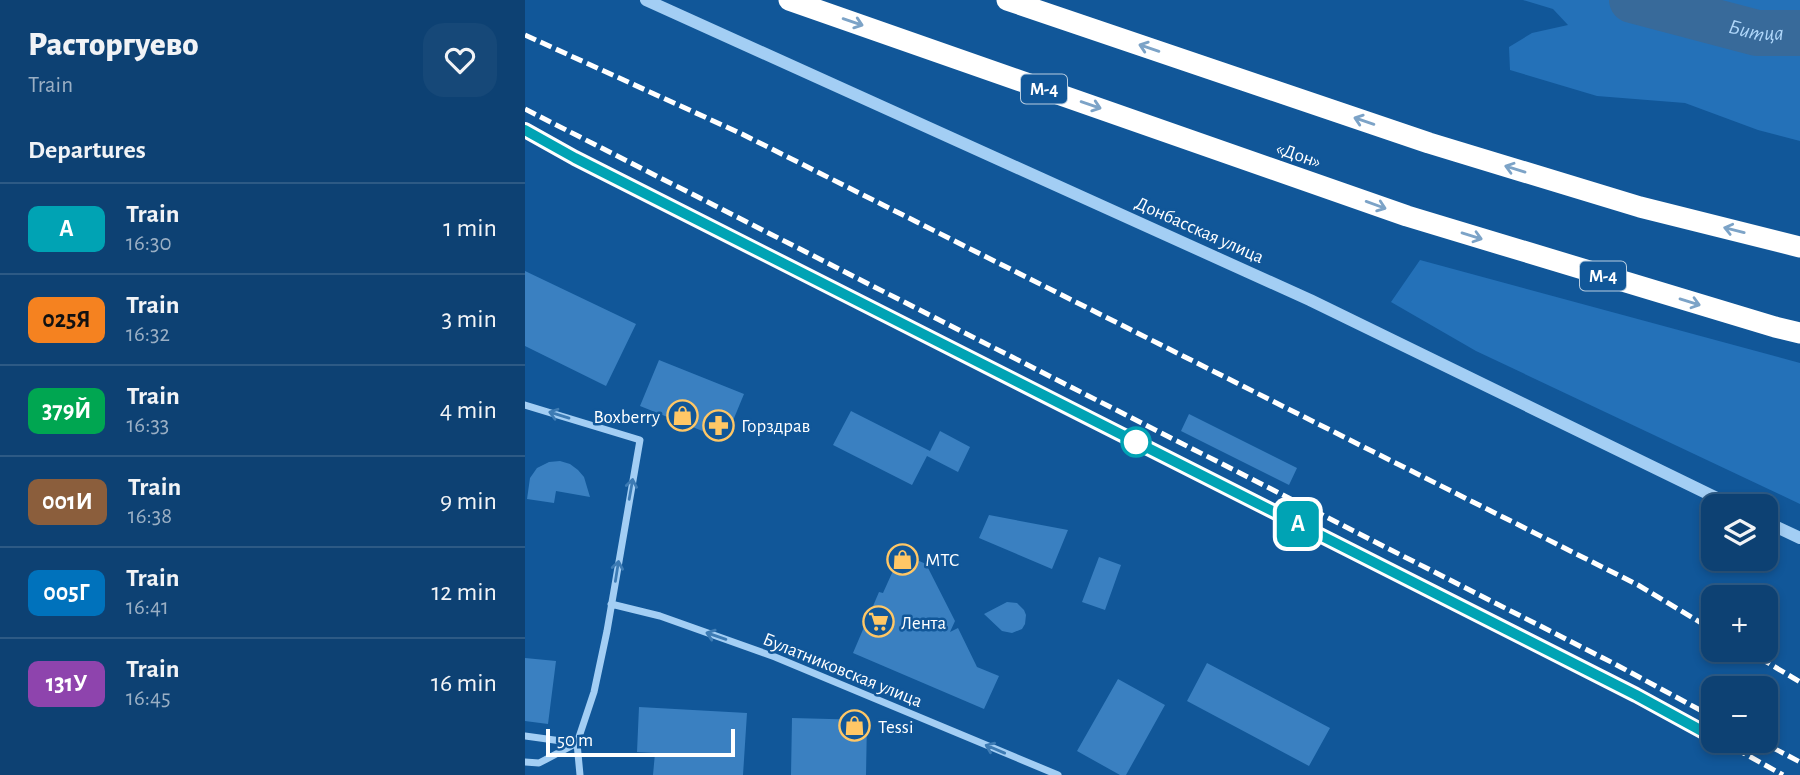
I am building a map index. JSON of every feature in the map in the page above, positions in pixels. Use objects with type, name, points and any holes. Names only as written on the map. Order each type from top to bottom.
[{"type":"highway","name":"«Дон»","points":[[789,0],[1407,216],[1800,333]]},
{"type":"highway","points":[[1007,0],[1429,143],[1640,207],[1800,247]]},
{"type":"street","name":"Донбасская улица","points":[[646,0],[1310,300],[1708,494]]},
{"type":"street","points":[[525,405],[640,440],[594,692],[577,743],[580,775]]},
{"type":"street","points":[[1778,528],[1800,538]]},
{"type":"street","name":"Булатниковская улица","points":[[611,604],[660,616],[775,657],[1058,775]]},
{"type":"street","points":[[525,736],[577,743]]},
{"type":"street","points":[[525,762],[539,763],[577,743]]},
{"type":"shaded area","points":[[1523,0],[1800,0],[1800,141],[1758,130],[1685,103],[1597,96],[1510,70],[1509,47],[1532,33],[1568,25],[1553,9]]},
{"type":"shaded area","points":[[1420,260],[1800,363],[1800,504],[1476,351],[1391,302]]},
{"type":"building","points":[[525,271],[636,324],[606,386],[525,346]]},
{"type":"building","points":[[659,360],[744,394],[725,440],[640,406]]},
{"type":"building","points":[[851,411],[930,451],[940,431],[970,447],[958,472],[927,456],[912,485],[833,445]]},
{"type":"building","points":[[1189,414],[1297,468],[1289,485],[1181,431]]},
{"type":"building","points":[[549,462],[570,464],[584,477],[590,497],[556,491],[554,503],[527,499],[530,478],[537,468]]},
{"type":"building","points":[[989,515],[1068,530],[1052,569],[979,538]]},
{"type":"building","points":[[901,553],[926,564],[955,621],[950,632],[958,628],[977,667],[999,676],[984,709],[853,653],[879,592],[883,593]]},
{"type":"building","points":[[1099,557],[1121,565],[1105,610],[1082,602]]},
{"type":"building","points":[[1007,602],[1017,603],[1026,615],[1022,629],[1012,633],[1002,631],[984,614]]},
{"type":"building","points":[[525,658],[556,661],[548,724],[525,721]]},
{"type":"building","points":[[1207,663],[1330,728],[1309,766],[1187,701]]},
{"type":"building","points":[[1118,679],[1165,705],[1126,775],[1120,775],[1077,751]]},
{"type":"building","points":[[639,707],[747,713],[743,775],[653,775],[655,753],[637,752]]},
{"type":"building","points":[[792,718],[867,720],[866,775],[791,775]]},
{"type":"waterway","name":"Битца","points":[[1632,0],[1757,33],[1800,33]]},
{"type":"railway","points":[[525,35],[742,134],[1638,585],[1701,623]]},
{"type":"railway","points":[[525,109],[1613,663],[1701,711]]},
{"type":"railway","points":[[525,130],[575,158],[1636,695],[1701,730]]},
{"type":"railway","points":[[1767,662],[1800,682]]},
{"type":"railway","points":[[1778,750],[1800,762]]},
{"type":"railway","points":[[1743,753],[1783,775]]},
{"type":"train","name":"A","points":[[525,130],[575,158],[1636,695],[1701,730]]},
{"type":"place","name":"Boxberry","points":[[683,416]]},
{"type":"place","name":"Горздрав","points":[[718,425]]},
{"type":"place","name":"МТС","points":[[902,559]]},
{"type":"place","name":"Лента","points":[[878,622]]},
{"type":"place","name":"Tessi","points":[[855,726]]}]
